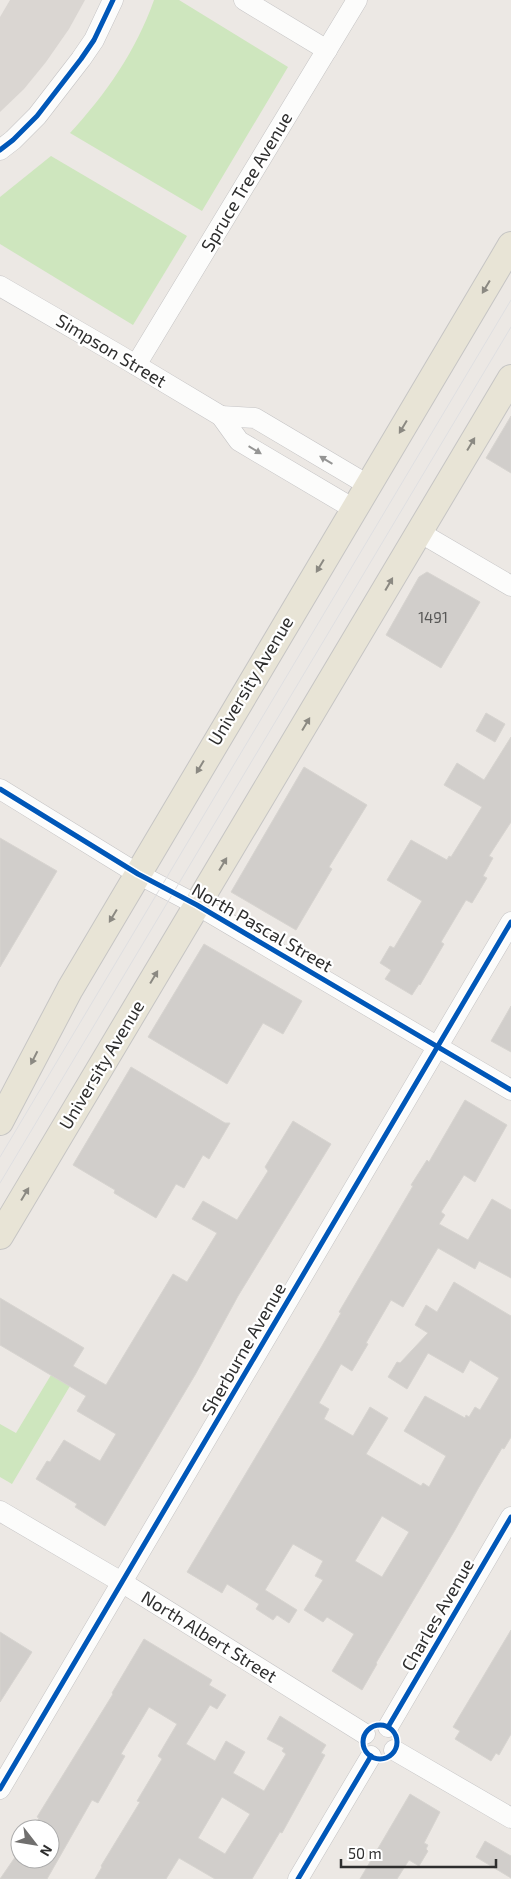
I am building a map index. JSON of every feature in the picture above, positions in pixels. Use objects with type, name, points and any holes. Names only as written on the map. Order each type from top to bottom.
[{"type":"main road","name":"University Avenue","points":[[0,1122],[70,989],[511,245]]},
{"type":"main road","name":"University Avenue","points":[[0,1236],[511,378]]},
{"type":"street","points":[[0,150],[37,116],[81,59],[94,40],[113,0]]},
{"type":"street","points":[[244,0],[327,50]]},
{"type":"street","name":"Spruce Tree Avenue","points":[[136,365],[357,0]]},
{"type":"street","name":"Simpson Street","points":[[0,286],[221,416],[239,441],[354,509]]},
{"type":"street","name":"Simpson Street","points":[[221,416],[254,418],[368,485]]},
{"type":"street","points":[[419,532],[511,586]]},
{"type":"street","name":"North Pascal Street","points":[[0,789],[138,874],[197,905],[511,1090]]},
{"type":"street","name":"Sherburne Avenue","points":[[0,1789],[511,922]]},
{"type":"street","name":"North Albert Street","points":[[0,1511],[123,1583],[365,1734]]},
{"type":"street","name":"Charles Avenue","points":[[388,1727],[511,1517]]},
{"type":"street","points":[[384,1725],[388,1727],[396,1735],[397,1741],[394,1750],[386,1758],[371,1756],[364,1746],[365,1734],[375,1726],[384,1725]]},
{"type":"street","points":[[394,1750],[511,1818]]},
{"type":"street","points":[[298,1879],[371,1756]]},
{"type":"green space","points":[[154,0],[179,0],[288,67],[202,211],[70,133],[96,103],[119,71],[147,19]]},
{"type":"green space","points":[[51,156],[187,236],[133,325],[0,244],[0,197]]},
{"type":"green space","points":[[51,1375],[70,1386],[12,1484],[0,1477],[0,1424],[16,1433]]},
{"type":"shaded area","points":[[10,0],[85,0],[69,29],[46,62],[24,89],[0,112],[0,17]]},
{"type":"building","points":[[511,416],[511,473],[486,458]]},
{"type":"building","points":[[427,572],[480,602],[441,668],[386,635],[419,577]]},
{"type":"building","points":[[486,713],[505,724],[495,742],[476,731]]},
{"type":"building","points":[[511,737],[511,822],[489,856],[493,858],[483,876],[487,878],[472,903],[466,900],[441,942],[444,944],[412,995],[385,979],[391,970],[380,963],[390,946],[394,948],[422,901],[387,880],[411,840],[447,860],[449,856],[451,857],[482,807],[444,785],[457,763],[484,780]]},
{"type":"building","points":[[304,767],[367,805],[329,867],[332,869],[296,930],[231,892]]},
{"type":"building","points":[[0,838],[57,871],[0,967]]},
{"type":"building","points":[[204,944],[302,1001],[283,1034],[263,1023],[227,1084],[148,1037]]},
{"type":"building","points":[[511,1006],[511,1052],[491,1041]]},
{"type":"building","points":[[131,1067],[225,1123],[230,1123],[209,1159],[203,1155],[184,1188],[176,1184],[156,1218],[114,1193],[115,1190],[73,1165]]},
{"type":"building","points":[[465,1100],[507,1125],[475,1182],[464,1175],[441,1212],[445,1215],[439,1224],[468,1240],[492,1199],[511,1210],[511,1278],[479,1261],[475,1269],[438,1248],[403,1307],[391,1300],[352,1371],[341,1364],[319,1403],[329,1409],[324,1419],[353,1436],[370,1407],[388,1418],[366,1454],[421,1486],[423,1483],[429,1487],[446,1456],[404,1431],[425,1396],[465,1418],[466,1415],[469,1417],[475,1407],[480,1410],[499,1378],[470,1360],[463,1373],[428,1353],[407,1389],[388,1377],[397,1362],[400,1363],[428,1333],[415,1325],[426,1305],[437,1312],[454,1282],[511,1316],[511,1437],[504,1449],[502,1448],[479,1487],[362,1690],[332,1671],[354,1634],[327,1617],[323,1622],[304,1610],[323,1580],[315,1576],[323,1561],[293,1544],[265,1590],[297,1610],[289,1623],[277,1615],[273,1620],[256,1609],[259,1604],[227,1584],[222,1593],[187,1572],[322,1346],[341,1313],[339,1312],[413,1186],[411,1185],[427,1160],[429,1162]],"holes":[[[382,1516],[409,1532],[382,1577],[355,1561]]]},
{"type":"building","points":[[293,1121],[331,1144],[238,1296],[195,1375],[105,1526],[75,1507],[77,1504],[36,1479],[47,1461],[50,1462],[64,1440],[100,1461],[116,1434],[77,1411],[86,1396],[0,1345],[0,1298],[84,1348],[73,1366],[106,1385],[173,1274],[187,1282],[217,1233],[192,1219],[203,1201],[237,1220],[268,1171],[265,1167]]},
{"type":"building","points":[[511,1630],[511,1734],[499,1755],[496,1753],[491,1761],[455,1739],[460,1731],[453,1727]]},
{"type":"building","points":[[0,1632],[32,1652],[0,1702]]},
{"type":"building","points":[[144,1639],[212,1680],[209,1685],[226,1695],[217,1709],[210,1705],[186,1744],[215,1761],[226,1741],[245,1752],[233,1773],[264,1791],[286,1754],[282,1751],[284,1748],[267,1739],[280,1716],[326,1745],[321,1753],[325,1755],[282,1833],[280,1832],[252,1879],[215,1879],[179,1858],[166,1879],[95,1879],[140,1802],[137,1801],[162,1759],[158,1756],[177,1724],[149,1707],[121,1754],[125,1756],[98,1803],[92,1800],[60,1856],[60,1819],[38,1819],[37,1817],[113,1694]],"holes":[[[222,1797],[250,1814],[225,1854],[198,1838]]]},
{"type":"building","points":[[410,1794],[440,1812],[424,1843],[428,1845],[426,1849],[428,1851],[419,1866],[409,1860],[397,1879],[360,1879]]},
{"type":"building","points":[[485,1841],[511,1856],[511,1878],[476,1857]]},
{"type":"building","points":[[10,1864],[10,1869],[53,1869],[47,1879],[0,1879]]},
{"type":"tram line","points":[[0,1157],[511,300]]},
{"type":"tram line","points":[[0,1183],[511,327]]},
{"type":"cycle path","points":[[0,150],[37,116],[81,59],[94,40],[113,0]]},
{"type":"cycle path","points":[[0,789],[138,874],[197,905],[511,1090]]},
{"type":"cycle path","points":[[0,1789],[511,922]]},
{"type":"cycle path","points":[[388,1727],[511,1517]]},
{"type":"cycle path","points":[[380,1725],[392,1730],[397,1742],[392,1754],[380,1759],[368,1754],[363,1742],[368,1730],[380,1725]]},
{"type":"cycle path","points":[[298,1879],[371,1756]]}]
